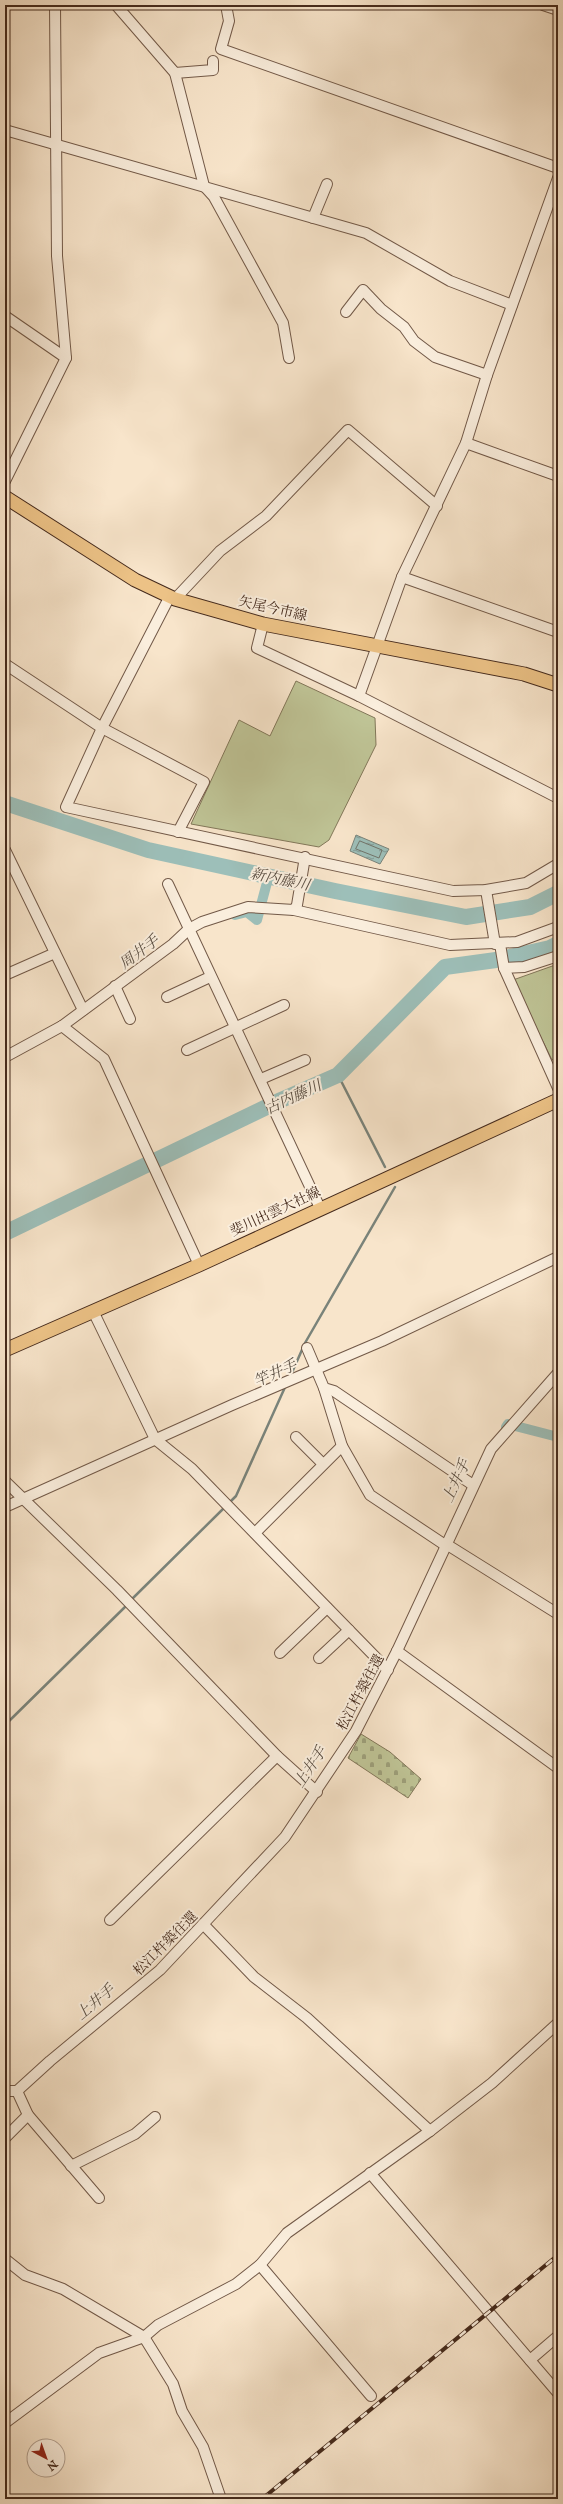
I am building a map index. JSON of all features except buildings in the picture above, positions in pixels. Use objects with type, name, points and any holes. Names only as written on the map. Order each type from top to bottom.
[{"type":"main road","name":"矢尾今市線","points":[[5,497],[136,580],[173,598],[262,624],[524,674],[558,685]]},
{"type":"main road","name":"斐川出雲大社線","points":[[5,1350],[199,1265],[320,1208],[558,1100]]},
{"type":"street","points":[[5,482],[66,358],[57,256],[54,5]]},
{"type":"street","points":[[116,5],[176,73],[204,186],[214,197],[283,323],[289,358]]},
{"type":"street","points":[[226,5],[229,21],[221,49],[558,168]]},
{"type":"street","points":[[543,5],[558,10]]},
{"type":"street","points":[[176,73],[213,70],[213,61]]},
{"type":"street","points":[[5,130],[366,233],[450,281],[512,305]]},
{"type":"street","points":[[359,696],[402,577],[418,540],[437,506],[466,443],[487,375],[558,178]]},
{"type":"street","points":[[313,218],[327,184]]},
{"type":"street","points":[[346,312],[363,290],[381,309],[404,327],[414,341],[436,357],[487,375]]},
{"type":"street","points":[[5,316],[66,358]]},
{"type":"street","points":[[437,506],[348,430],[266,516],[220,551],[173,598],[102,728],[66,807],[453,891],[486,890],[526,883],[558,864]]},
{"type":"street","points":[[466,443],[558,476]]},
{"type":"street","points":[[402,577],[558,632]]},
{"type":"street","points":[[262,624],[257,648],[359,696],[558,798]]},
{"type":"street","points":[[5,664],[102,728],[204,782],[178,832]]},
{"type":"street","points":[[5,850],[83,1010]]},
{"type":"street","points":[[296,907],[305,859]]},
{"type":"street","points":[[168,884],[233,1027],[261,1079],[320,1208]]},
{"type":"street","points":[[486,890],[504,968],[558,1088]]},
{"type":"street","points":[[5,1057],[62,1026],[189,929],[202,922],[248,907],[296,907],[450,945],[518,942],[558,927]]},
{"type":"street","points":[[5,975],[55,953]]},
{"type":"street","points":[[504,968],[524,967],[558,956]]},
{"type":"street","points":[[167,997],[210,977]]},
{"type":"street","points":[[115,986],[130,1019]]},
{"type":"street","points":[[188,1050],[233,1027],[284,1005]]},
{"type":"street","points":[[62,1026],[104,1059],[199,1265]]},
{"type":"street","points":[[261,1079],[305,1060]]},
{"type":"street","points":[[5,1507],[155,1439],[389,1337],[558,1258]]},
{"type":"street","points":[[93,1311],[155,1439],[192,1469],[388,1670]]},
{"type":"street","points":[[307,1348],[324,1388],[342,1446],[370,1494],[446,1544],[558,1614]]},
{"type":"street","name":"松江杵築往還","points":[[18,2090],[50,2061],[160,1970],[203,1924],[229,1899],[285,1837],[317,1792],[356,1731],[388,1670],[491,1449],[558,1373]]},
{"type":"street","points":[[324,1388],[334,1391],[473,1485]]},
{"type":"street","points":[[296,1436],[323,1464]]},
{"type":"street","points":[[255,1533],[342,1446]]},
{"type":"street","points":[[5,1481],[117,1590],[277,1756],[317,1792]]},
{"type":"street","points":[[280,1653],[327,1608]]},
{"type":"street","points":[[319,1658],[349,1630]]},
{"type":"street","points":[[397,1651],[558,1768]]},
{"type":"street","points":[[110,1920],[277,1756]]},
{"type":"street","points":[[203,1924],[254,1977],[307,2018],[430,2131]]},
{"type":"street","points":[[5,2423],[100,2353],[144,2337],[158,2325],[236,2284],[260,2265],[287,2233],[430,2131],[492,2082],[558,2024]]},
{"type":"street","points":[[5,2091],[18,2090],[28,2115],[99,2198]]},
{"type":"street","points":[[5,2138],[28,2115]]},
{"type":"street","points":[[71,2166],[134,2134],[155,2117]]},
{"type":"street","points":[[370,2173],[558,2393]]},
{"type":"street","points":[[5,2259],[25,2275],[63,2289],[144,2337],[173,2384],[182,2411],[204,2447],[222,2499]]},
{"type":"street","points":[[260,2265],[371,2396]]},
{"type":"street","points":[[530,2360],[558,2336]]},
{"type":"green space","points":[[296,681],[375,718],[376,745],[329,840],[319,847],[191,824],[239,720],[270,736]]},
{"type":"green space","points":[[558,964],[558,1057],[552,1060],[513,980]]},
{"type":"green space","points":[[361,1734],[390,1752],[421,1779],[408,1798],[348,1758]]},
{"type":"water","points":[[356,835],[389,849],[380,864],[350,851]]},
{"type":"waterway","name":"新内藤川","points":[[5,803],[148,850],[335,891],[466,917],[530,907],[558,893]]},
{"type":"waterway","name":"周井手","points":[[235,915],[247,912],[257,920],[269,875]]},
{"type":"waterway","name":"古内藤川","points":[[5,1233],[281,1100],[338,1075],[445,967],[496,960],[550,948],[558,944]]},
{"type":"waterway","points":[[338,1075],[385,1167]]},
{"type":"waterway","name":"竿井手","points":[[290,1377],[305,1343],[395,1187]]},
{"type":"waterway","name":"竿井手","points":[[228,1504],[236,1496],[286,1385]]},
{"type":"waterway","name":"上井手","points":[[506,1427],[508,1424],[558,1437]]},
{"type":"waterway","points":[[130,1601],[225,1507]]},
{"type":"waterway","points":[[5,1725],[127,1605]]},
{"type":"railway","points":[[262,2499],[558,2255]]}]
